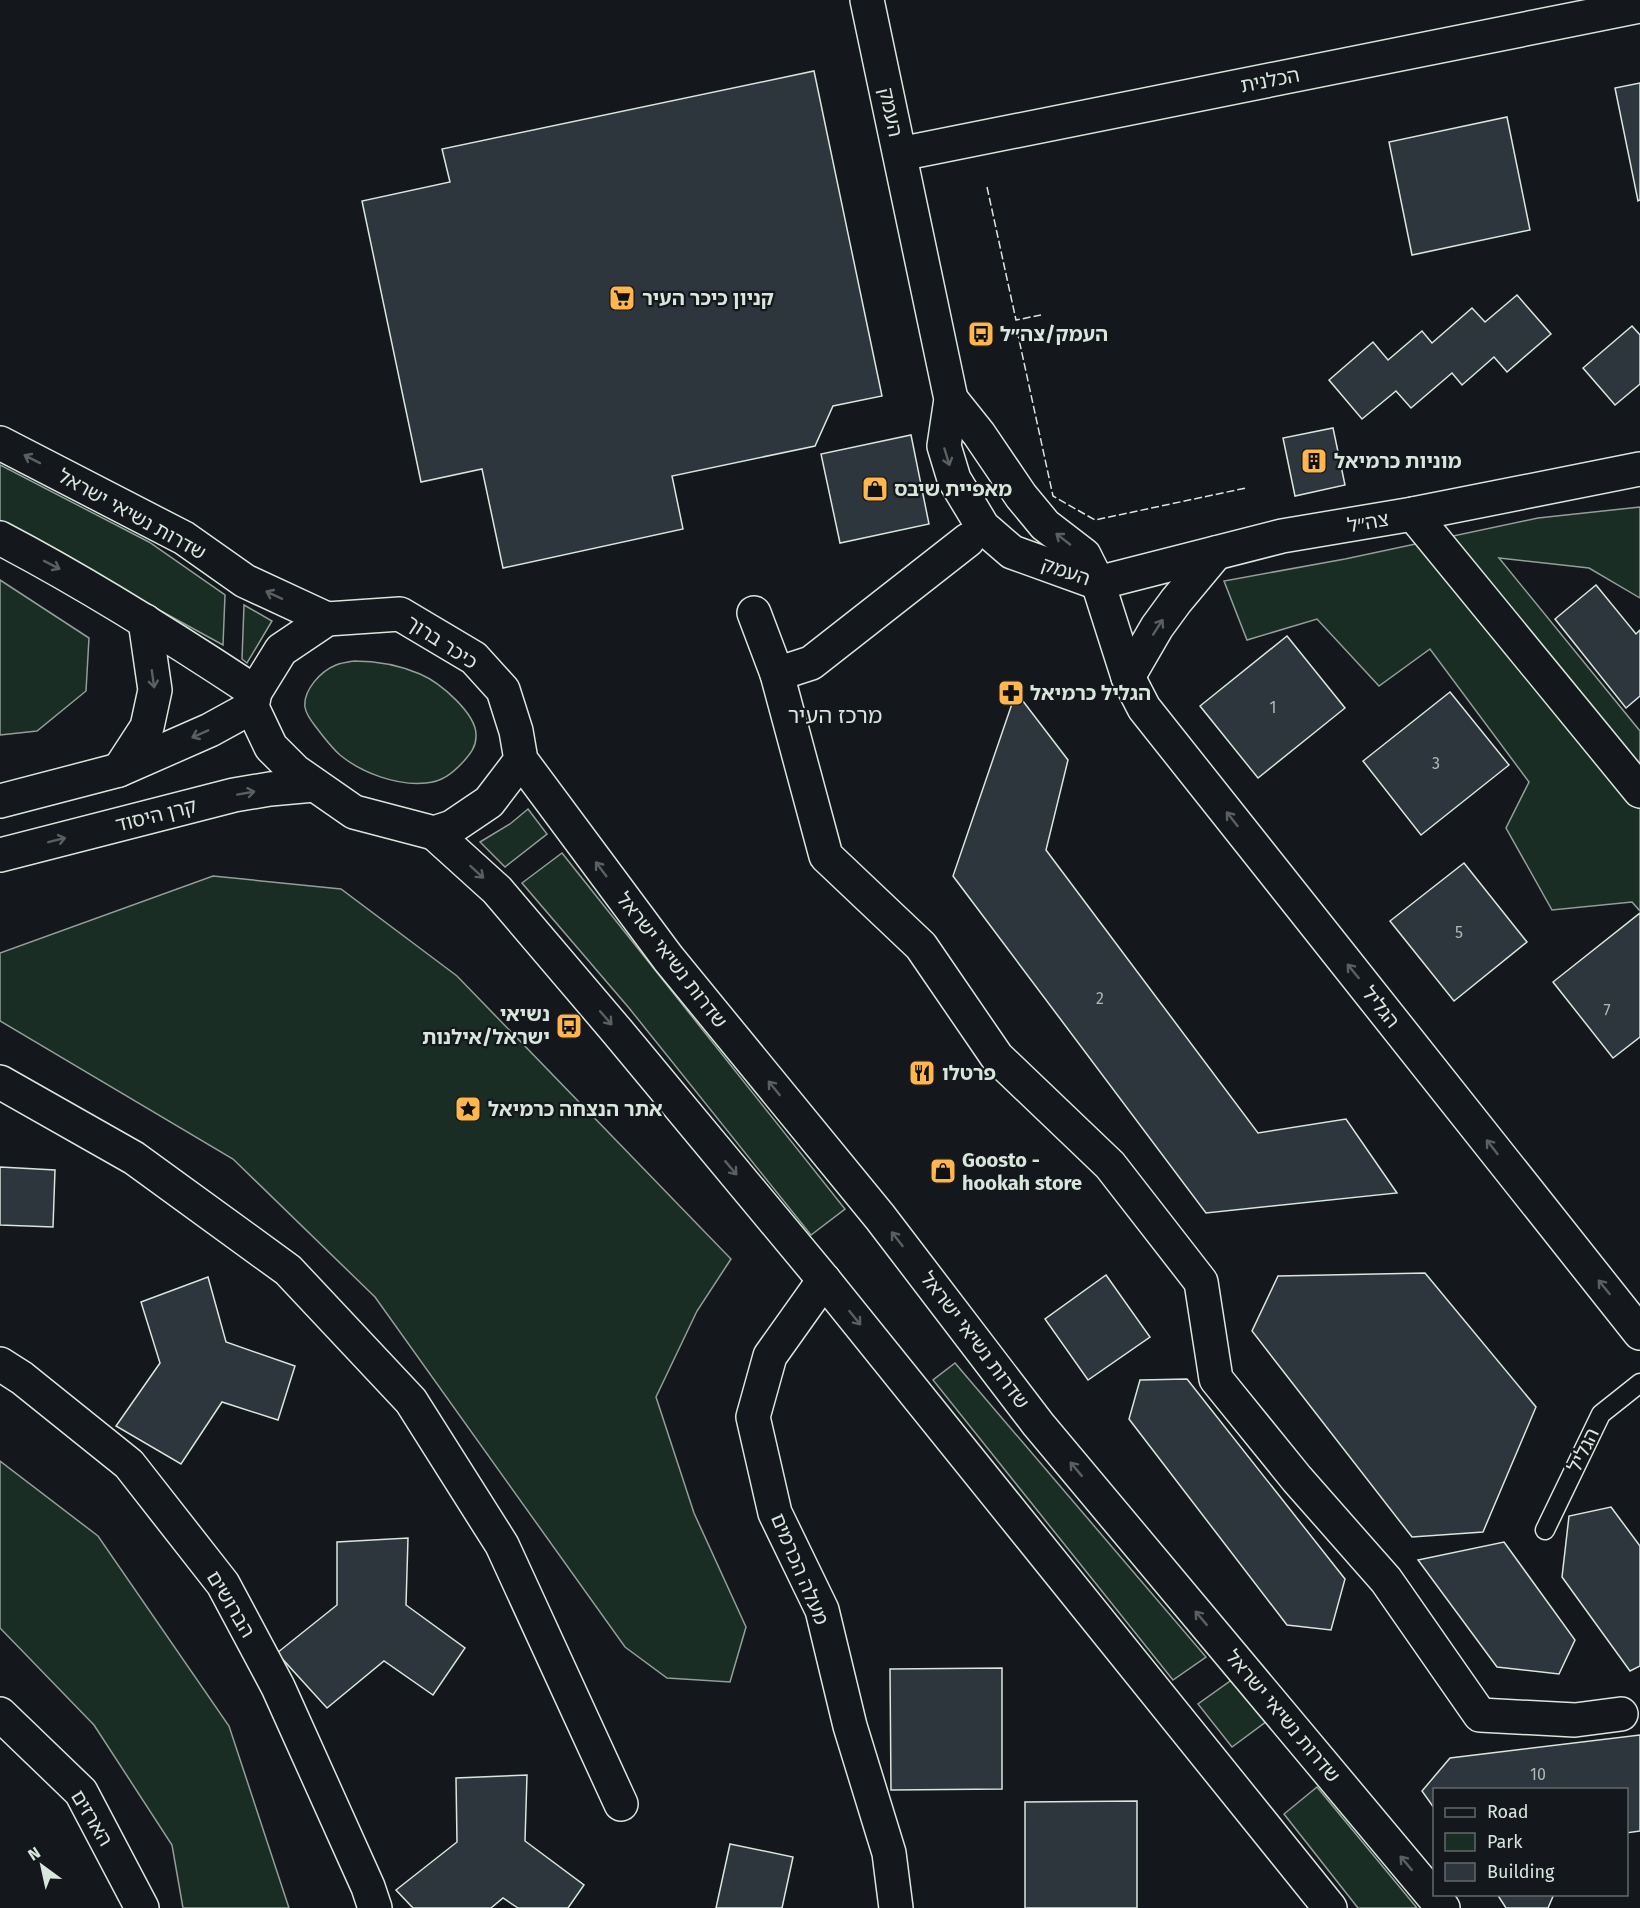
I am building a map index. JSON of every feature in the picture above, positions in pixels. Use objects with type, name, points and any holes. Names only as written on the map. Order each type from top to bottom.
[{"type":"street","name":"העמק","points":[[867,0],[951,399],[944,446],[954,479],[983,527],[1012,552],[1098,584]]},
{"type":"street","name":"הכלנית","points":[[900,154],[1640,6]]},
{"type":"street","name":"העמק","points":[[951,399],[979,434],[1020,496],[1045,525],[1084,555],[1098,584]]},
{"type":"street","name":"שדרות נשיאי ישראל","points":[[0,442],[184,538],[245,581],[327,619]]},
{"type":"street","name":"צה״ל","points":[[1098,584],[1282,536],[1413,514],[1640,469]]},
{"type":"street","points":[[1413,514],[1640,791]]},
{"type":"street","points":[[0,538],[61,570],[146,621],[253,700],[271,747],[295,771],[314,785],[354,812],[434,833],[497,890],[824,1280],[1330,1908]]},
{"type":"street","points":[[777,674],[811,663],[968,540]]},
{"type":"street","points":[[1128,677],[1157,627],[1176,600],[1216,553]]},
{"type":"street","name":"הגליל","points":[[1098,584],[1128,677],[1144,708],[1640,1333]]},
{"type":"street","points":[[754,613],[777,674],[826,856],[921,946],[997,1057],[1110,1165],[1201,1282],[1216,1379],[1297,1479],[1386,1580],[1480,1715],[1575,1719],[1621,1714]]},
{"type":"street","name":"כיכר ברוך","points":[[327,619],[400,614],[474,658],[503,690],[516,731],[521,760]]},
{"type":"street","points":[[0,801],[119,770],[210,730],[253,700],[281,650],[327,619]]},
{"type":"street","points":[[119,770],[147,727],[155,690],[146,621]]},
{"type":"street","name":"שדרות נשיאי ישראל","points":[[521,760],[668,958],[880,1217],[1038,1424],[1443,1908]]},
{"type":"street","points":[[434,833],[452,827],[489,802],[521,760]]},
{"type":"street","name":"קרן היסוד","points":[[0,855],[234,795],[314,785]]},
{"type":"street","points":[[0,1082],[134,1158],[288,1270],[411,1401],[502,1545],[621,1804]]},
{"type":"street","name":"מעלה הכרמים","points":[[824,1280],[770,1356],[753,1417],[776,1514],[822,1610],[850,1726],[889,1853],[896,1908]]},
{"type":"street","name":"הברושים","points":[[0,1364],[22,1378],[129,1464],[223,1584],[278,1687],[368,1887],[375,1908]]},
{"type":"street","name":"הארזים","points":[[0,1714],[81,1792],[142,1908]]},
{"type":"lane","name":"הגליל","points":[[1545,1530],[1600,1414],[1640,1383]]},
{"type":"green space","points":[[0,465],[149,542],[225,595],[223,645],[0,523]]},
{"type":"green space","points":[[1640,507],[1640,598],[1589,568],[1499,558],[1640,731],[1640,911],[1632,902],[1552,910],[1506,828],[1529,782],[1430,649],[1379,686],[1317,619],[1247,640],[1224,581],[1345,559],[1538,518]]},
{"type":"green space","points":[[0,580],[89,638],[86,691],[37,731],[0,735]]},
{"type":"green space","points":[[244,605],[272,621],[247,663],[242,659]]},
{"type":"green space","points":[[354,661],[404,668],[428,678],[447,691],[464,709],[475,728],[475,744],[464,761],[442,779],[415,783],[392,780],[369,773],[340,755],[310,720],[305,701],[314,682],[325,672],[336,665]]},
{"type":"green space","points":[[528,809],[547,834],[505,867],[480,842],[510,824]]},
{"type":"green space","points":[[562,853],[845,1209],[811,1235],[629,1008],[522,883]]},
{"type":"green space","points":[[213,876],[341,889],[457,976],[731,1259],[697,1311],[656,1397],[694,1513],[746,1627],[730,1682],[667,1678],[625,1647],[375,1297],[233,1159],[0,1021],[0,953]]},
{"type":"green space","points":[[955,1363],[1206,1657],[1173,1680],[933,1380]]},
{"type":"green space","points":[[0,1461],[98,1536],[229,1726],[289,1908],[183,1908],[172,1845],[94,1725],[0,1628]]},
{"type":"green space","points":[[1233,1679],[1267,1721],[1232,1747],[1198,1704]]},
{"type":"green space","points":[[1317,1787],[1417,1908],[1358,1908],[1284,1814]]},
{"type":"building","name":"קניון כיכר העיר","points":[[814,71],[882,396],[833,406],[815,446],[672,476],[683,529],[503,568],[482,469],[421,482],[362,201],[450,182],[442,149]]},
{"type":"building","points":[[1640,83],[1640,200],[1638,201],[1615,88]]},
{"type":"building","points":[[1507,117],[1530,230],[1412,255],[1389,142]]},
{"type":"building","points":[[1517,295],[1551,334],[1507,372],[1494,357],[1462,385],[1452,373],[1411,408],[1396,391],[1362,419],[1329,380],[1373,342],[1388,360],[1422,331],[1432,343],[1472,308],[1485,322]]},
{"type":"building","points":[[1632,326],[1640,335],[1640,384],[1615,405],[1583,368]]},
{"type":"building","name":"מוניות כרמיאל","points":[[1333,428],[1345,485],[1295,496],[1283,438]]},
{"type":"building","name":"מאפיית שיבס","points":[[911,435],[929,524],[840,543],[821,454]]},
{"type":"building","points":[[1596,585],[1636,634],[1640,630],[1640,696],[1626,708],[1555,619]]},
{"type":"building","points":[[1287,636],[1345,708],[1258,778],[1200,706]]},
{"type":"building","points":[[1016,692],[1068,760],[1046,850],[1258,1133],[1346,1119],[1397,1193],[1206,1213],[953,876]]},
{"type":"building","points":[[1450,692],[1509,765],[1421,835],[1363,761]]},
{"type":"building","points":[[1464,863],[1527,942],[1454,1001],[1390,921]]},
{"type":"building","points":[[1640,913],[1640,1037],[1613,1058],[1553,982]]},
{"type":"building","points":[[0,1167],[55,1170],[53,1227],[0,1225]]},
{"type":"building","points":[[1425,1273],[1536,1407],[1483,1532],[1412,1537],[1252,1331],[1278,1276]]},
{"type":"building","points":[[1106,1275],[1150,1337],[1088,1380],[1045,1319]]},
{"type":"building","points":[[208,1277],[226,1342],[295,1366],[278,1420],[222,1402],[181,1464],[116,1426],[160,1363],[141,1302]]},
{"type":"building","points":[[1187,1379],[1345,1579],[1331,1630],[1287,1625],[1129,1419],[1140,1380]]},
{"type":"building","points":[[1611,1507],[1640,1546],[1640,1666],[1630,1671],[1562,1577],[1569,1516]]},
{"type":"building","points":[[408,1538],[406,1605],[465,1648],[433,1695],[384,1661],[327,1708],[277,1653],[337,1605],[337,1542]]},
{"type":"building","points":[[1504,1542],[1575,1640],[1559,1674],[1497,1667],[1418,1560]]},
{"type":"building","points":[[1002,1668],[1002,1789],[891,1790],[890,1669]]},
{"type":"building","points":[[1640,1735],[1640,1831],[1628,1833],[1628,1788],[1433,1788],[1433,1807],[1422,1791],[1450,1758]]},
{"type":"building","points":[[527,1775],[525,1841],[584,1885],[568,1908],[518,1908],[503,1898],[491,1908],[413,1908],[396,1890],[457,1842],[456,1778]]},
{"type":"building","points":[[1137,1801],[1137,1908],[1025,1908],[1025,1802]]},
{"type":"building","points":[[730,1844],[793,1857],[782,1908],[716,1908]]},
{"type":"building","points":[[1498,1896],[1553,1896],[1548,1908],[1506,1908]]},
{"type":"fence","points":[[987,187],[1016,320],[1041,315]]},
{"type":"fence","points":[[1044,330],[1018,335],[1053,496],[1095,520],[1246,488]]},
{"type":"place","name":"קניון כיכר העיר","points":[[622,298]]},
{"type":"place","name":"העמק/צה״ל","points":[[981,334]]},
{"type":"place","name":"מוניות כרמיאל","points":[[1314,461]]},
{"type":"place","name":"מאפיית שיבס","points":[[875,489]]},
{"type":"place","name":"הגליל כרמיאל","points":[[1011,693]]},
{"type":"place","name":"נשיאי ישראל/אילנות","points":[[569,1026]]},
{"type":"place","name":"פרטלו","points":[[922,1073]]},
{"type":"place","name":"אתר הנצחה כרמיאל","points":[[468,1109]]},
{"type":"place","name":"Goosto - hookah store","points":[[943,1171]]},
{"type":"district","name":"מרכז העיר","points":[[835,715]]}]
